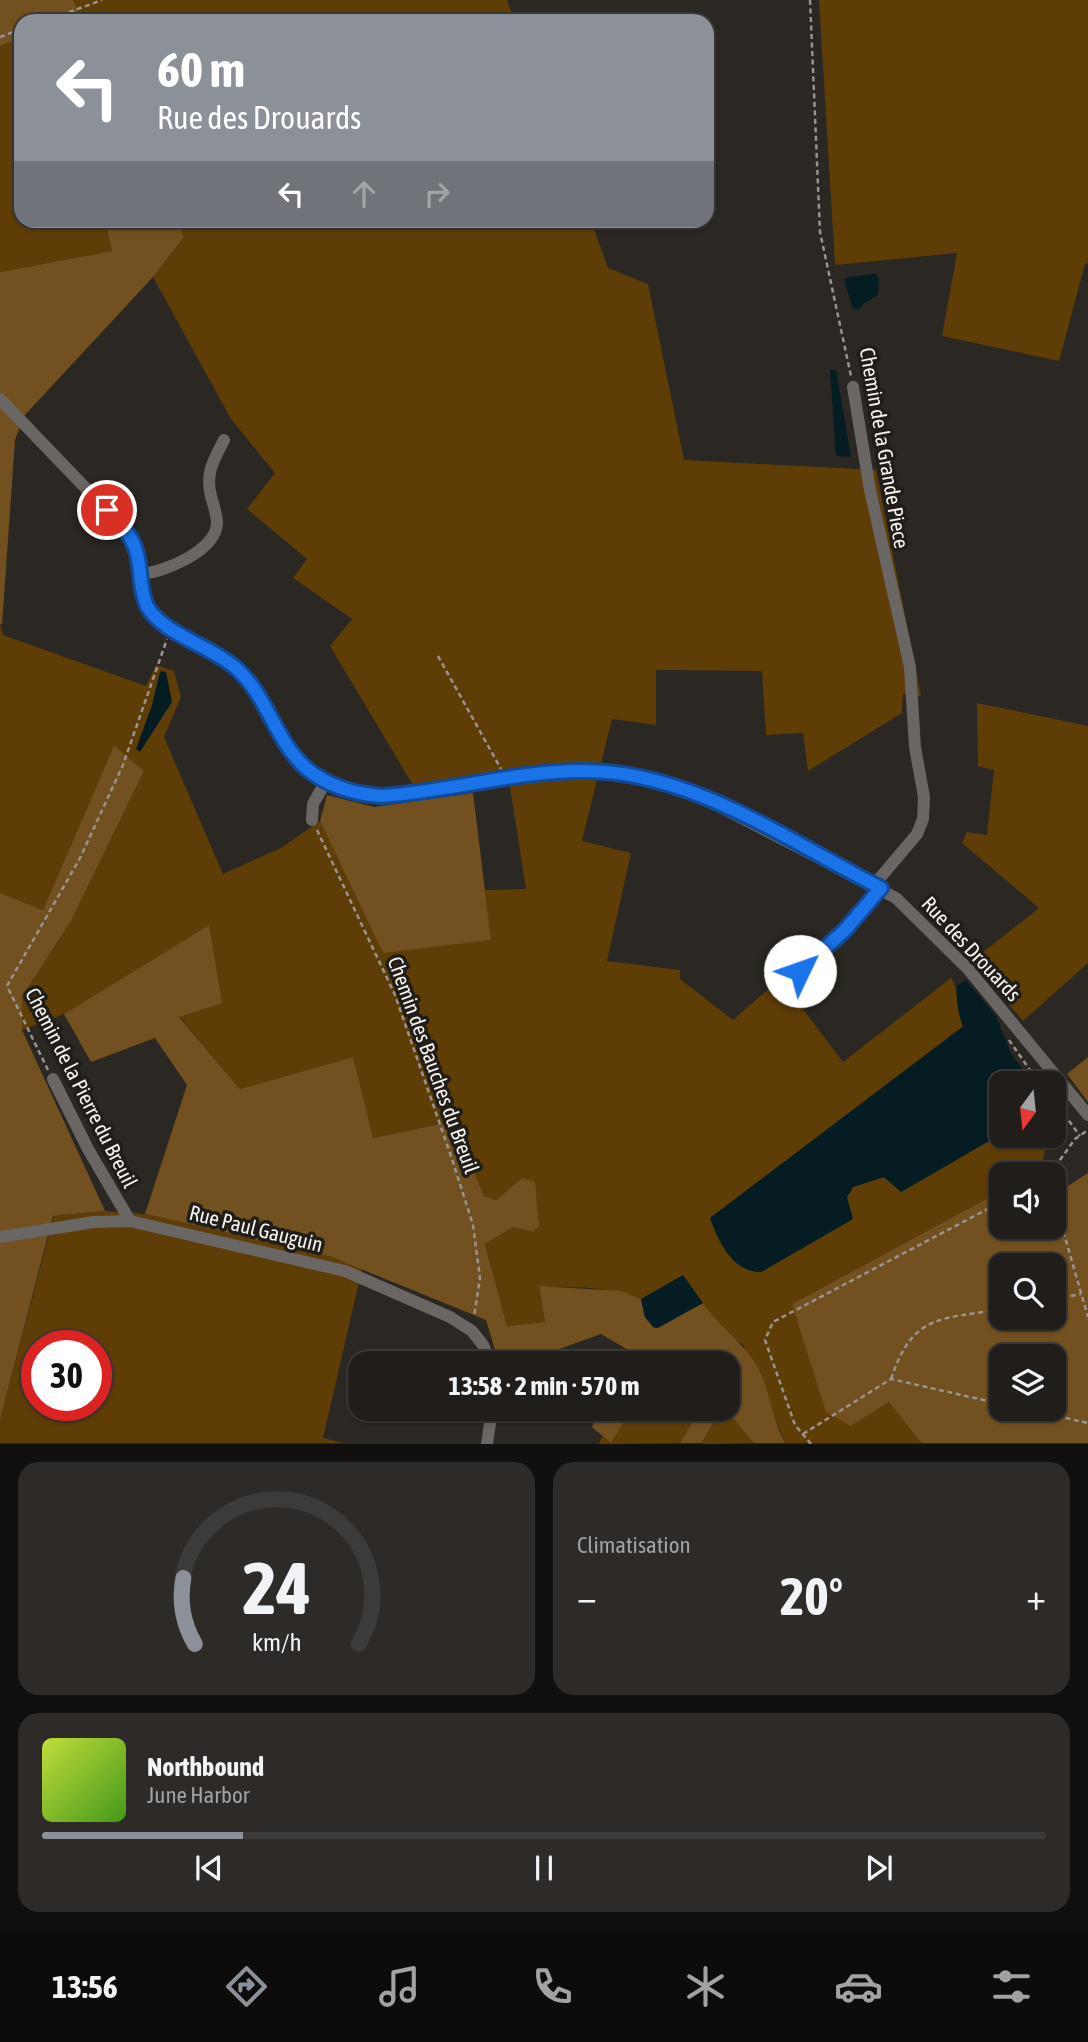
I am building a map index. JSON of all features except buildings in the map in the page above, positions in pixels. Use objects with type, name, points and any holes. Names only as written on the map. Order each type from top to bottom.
[{"type":"street","name":"Chemin de la Grande Piece","points":[[800,971],[845,930],[917,834],[923,819],[924,797],[915,747],[909,667],[870,490],[853,387]]},
{"type":"street","name":"Rue des Drouards","points":[[0,399],[125,529],[135,547],[146,605],[170,629],[211,650],[239,670],[257,692],[296,758],[326,781],[349,791],[381,796],[580,771],[620,772],[682,787],[877,887],[917,915],[951,949],[1088,1115]]},
{"type":"street","points":[[140,574],[159,573],[183,562],[211,538],[217,524],[208,484],[209,469],[225,440]]},
{"type":"street","points":[[312,821],[313,804],[326,781]]},
{"type":"street","name":"Chemin de la Pierre du Breuil","points":[[53,1079],[88,1150],[130,1221]]},
{"type":"street","name":"Rue Paul Gauguin","points":[[0,1237],[94,1223],[130,1221],[345,1271],[450,1317],[472,1331],[485,1351]]},
{"type":"street","points":[[487,1444],[490,1421]]},
{"type":"path","points":[[64,14],[102,0]]},
{"type":"path","name":"Chemin de la Grande Piece","points":[[810,0],[820,232],[846,344],[853,387]]},
{"type":"path","name":"Chemin de la Pierre du Breuil","points":[[53,1079],[7,986],[80,858],[123,765],[170,629]]},
{"type":"path","points":[[438,656],[506,780]]},
{"type":"path","name":"Chemin des Bauches du Breuil","points":[[312,821],[395,995],[473,1224],[480,1278],[472,1331]]},
{"type":"path","points":[[1066,1117],[1080,1136]]},
{"type":"path","points":[[1059,1162],[1088,1130]]},
{"type":"path","points":[[811,1444],[795,1425],[765,1340],[773,1322],[989,1208]]},
{"type":"path","points":[[1065,1239],[1088,1317]]},
{"type":"path","points":[[1066,1297],[1081,1294]]},
{"type":"path","points":[[803,1434],[891,1379],[900,1352],[926,1323],[989,1311]]},
{"type":"path","points":[[891,1379],[989,1401]]},
{"type":"path","points":[[1066,1418],[1088,1423]]},
{"type":"shaded area","points":[[0,0],[73,0],[80,14],[14,14],[14,41],[0,46]]},
{"type":"shaded area","points":[[73,0],[507,0],[512,14],[80,14]]},
{"type":"shaded area","points":[[819,0],[1088,0],[1088,263],[1085,264],[1059,361],[942,336],[957,253],[835,265]]},
{"type":"shaded area","points":[[14,41],[14,228],[107,228],[112,251],[0,272],[0,46]]},
{"type":"shaded area","points":[[107,228],[180,228],[184,237],[153,277],[24,416],[15,440],[2,625],[0,272],[112,251]]},
{"type":"shaded area","points":[[180,228],[594,228],[608,268],[648,284],[684,460],[876,470],[921,696],[903,694],[902,713],[808,771],[803,733],[766,735],[762,671],[656,670],[656,725],[612,719],[582,841],[631,853],[607,961],[680,970],[680,979],[733,1020],[780,979],[843,1062],[951,978],[954,983],[963,1026],[710,1218],[722,1245],[734,1261],[742,1267],[761,1272],[852,1219],[847,1197],[853,1187],[884,1177],[901,1192],[989,1141],[989,1148],[1046,1148],[1042,1162],[989,1162],[989,1197],[792,1304],[851,1426],[889,1402],[921,1443],[785,1443],[743,1345],[717,1325],[683,1276],[641,1299],[603,1289],[539,1287],[545,1322],[507,1326],[485,1244],[514,1227],[533,1232],[522,1178],[496,1200],[484,1196],[452,1121],[372,1138],[353,1057],[240,1089],[179,1016],[209,925],[64,1014],[22,1030],[22,997],[71,921],[144,771],[114,747],[43,910],[0,893],[0,624],[3,635],[146,686],[156,665],[174,671],[181,697],[164,737],[223,874],[281,848],[320,821],[383,952],[490,940],[485,890],[526,889],[508,774],[414,787],[330,646],[352,619],[293,578],[307,559],[247,509],[275,473],[231,419],[153,277],[184,237]]},
{"type":"shaded area","points":[[977,703],[1088,726],[1088,963],[1023,1021],[972,961],[1039,908],[962,843],[967,832],[987,835],[994,770],[978,766]]},
{"type":"shaded area","points":[[114,746],[144,771],[71,921],[22,997],[22,1030],[105,1211],[53,1216],[23,1330],[21,1330],[0,1420],[0,893],[43,910]]},
{"type":"shaded area","points":[[473,793],[491,940],[383,953],[320,821],[327,795],[374,807]]},
{"type":"shaded area","points":[[209,925],[222,1003],[179,1017],[240,1089],[353,1057],[373,1138],[453,1121],[484,1196],[496,1200],[522,1178],[535,1182],[539,1226],[533,1232],[514,1227],[485,1244],[507,1326],[545,1322],[539,1286],[622,1291],[641,1299],[645,1317],[655,1328],[703,1303],[756,1365],[785,1443],[753,1443],[736,1421],[740,1421],[740,1351],[630,1351],[601,1334],[554,1351],[495,1351],[486,1320],[329,1256],[145,1214],[187,1085],[155,1038],[91,1062],[64,1014]]},
{"type":"shaded area","points":[[1088,1057],[1088,1102],[1067,1074]]},
{"type":"shaded area","points":[[1088,1173],[1088,1443],[921,1443],[889,1402],[851,1426],[826,1412],[792,1304],[989,1197],[989,1239],[1066,1239],[1066,1187]]},
{"type":"shaded area","points":[[105,1211],[145,1214],[329,1256],[362,1269],[323,1438],[344,1443],[0,1443],[0,1420],[21,1341],[21,1421],[112,1421],[112,1330],[24,1330],[54,1216]]},
{"type":"shaded area","points":[[594,1421],[625,1421],[611,1443],[592,1427]]},
{"type":"shaded area","points":[[625,1421],[693,1421],[680,1443],[599,1444],[602,1436],[611,1443]]},
{"type":"shaded area","points":[[693,1421],[714,1421],[702,1443],[680,1443]]},
{"type":"shaded area","points":[[714,1421],[736,1421],[753,1443],[702,1444]]},
{"type":"water","points":[[876,274],[879,279],[878,295],[863,304],[860,309],[853,309],[844,280],[848,277]]},
{"type":"water","points":[[830,370],[836,370],[851,457],[836,456]]},
{"type":"water","points":[[160,671],[166,672],[172,702],[140,752],[136,749],[152,705]]},
{"type":"water","points":[[966,980],[996,1016],[1011,1054],[1024,1071],[989,1071],[989,1141],[901,1192],[884,1177],[853,1187],[847,1197],[853,1219],[761,1272],[751,1271],[734,1261],[722,1246],[710,1218],[963,1027],[957,986]]},
{"type":"water","points":[[683,1275],[703,1303],[658,1328],[653,1327],[645,1317],[641,1299]]},
{"type":"route","points":[[107,510],[132,539],[138,556],[146,605],[152,614],[170,629],[211,650],[239,670],[257,692],[284,742],[296,758],[326,781],[349,791],[381,796],[580,771],[620,772],[682,787],[881,888],[845,930],[800,971]]}]
